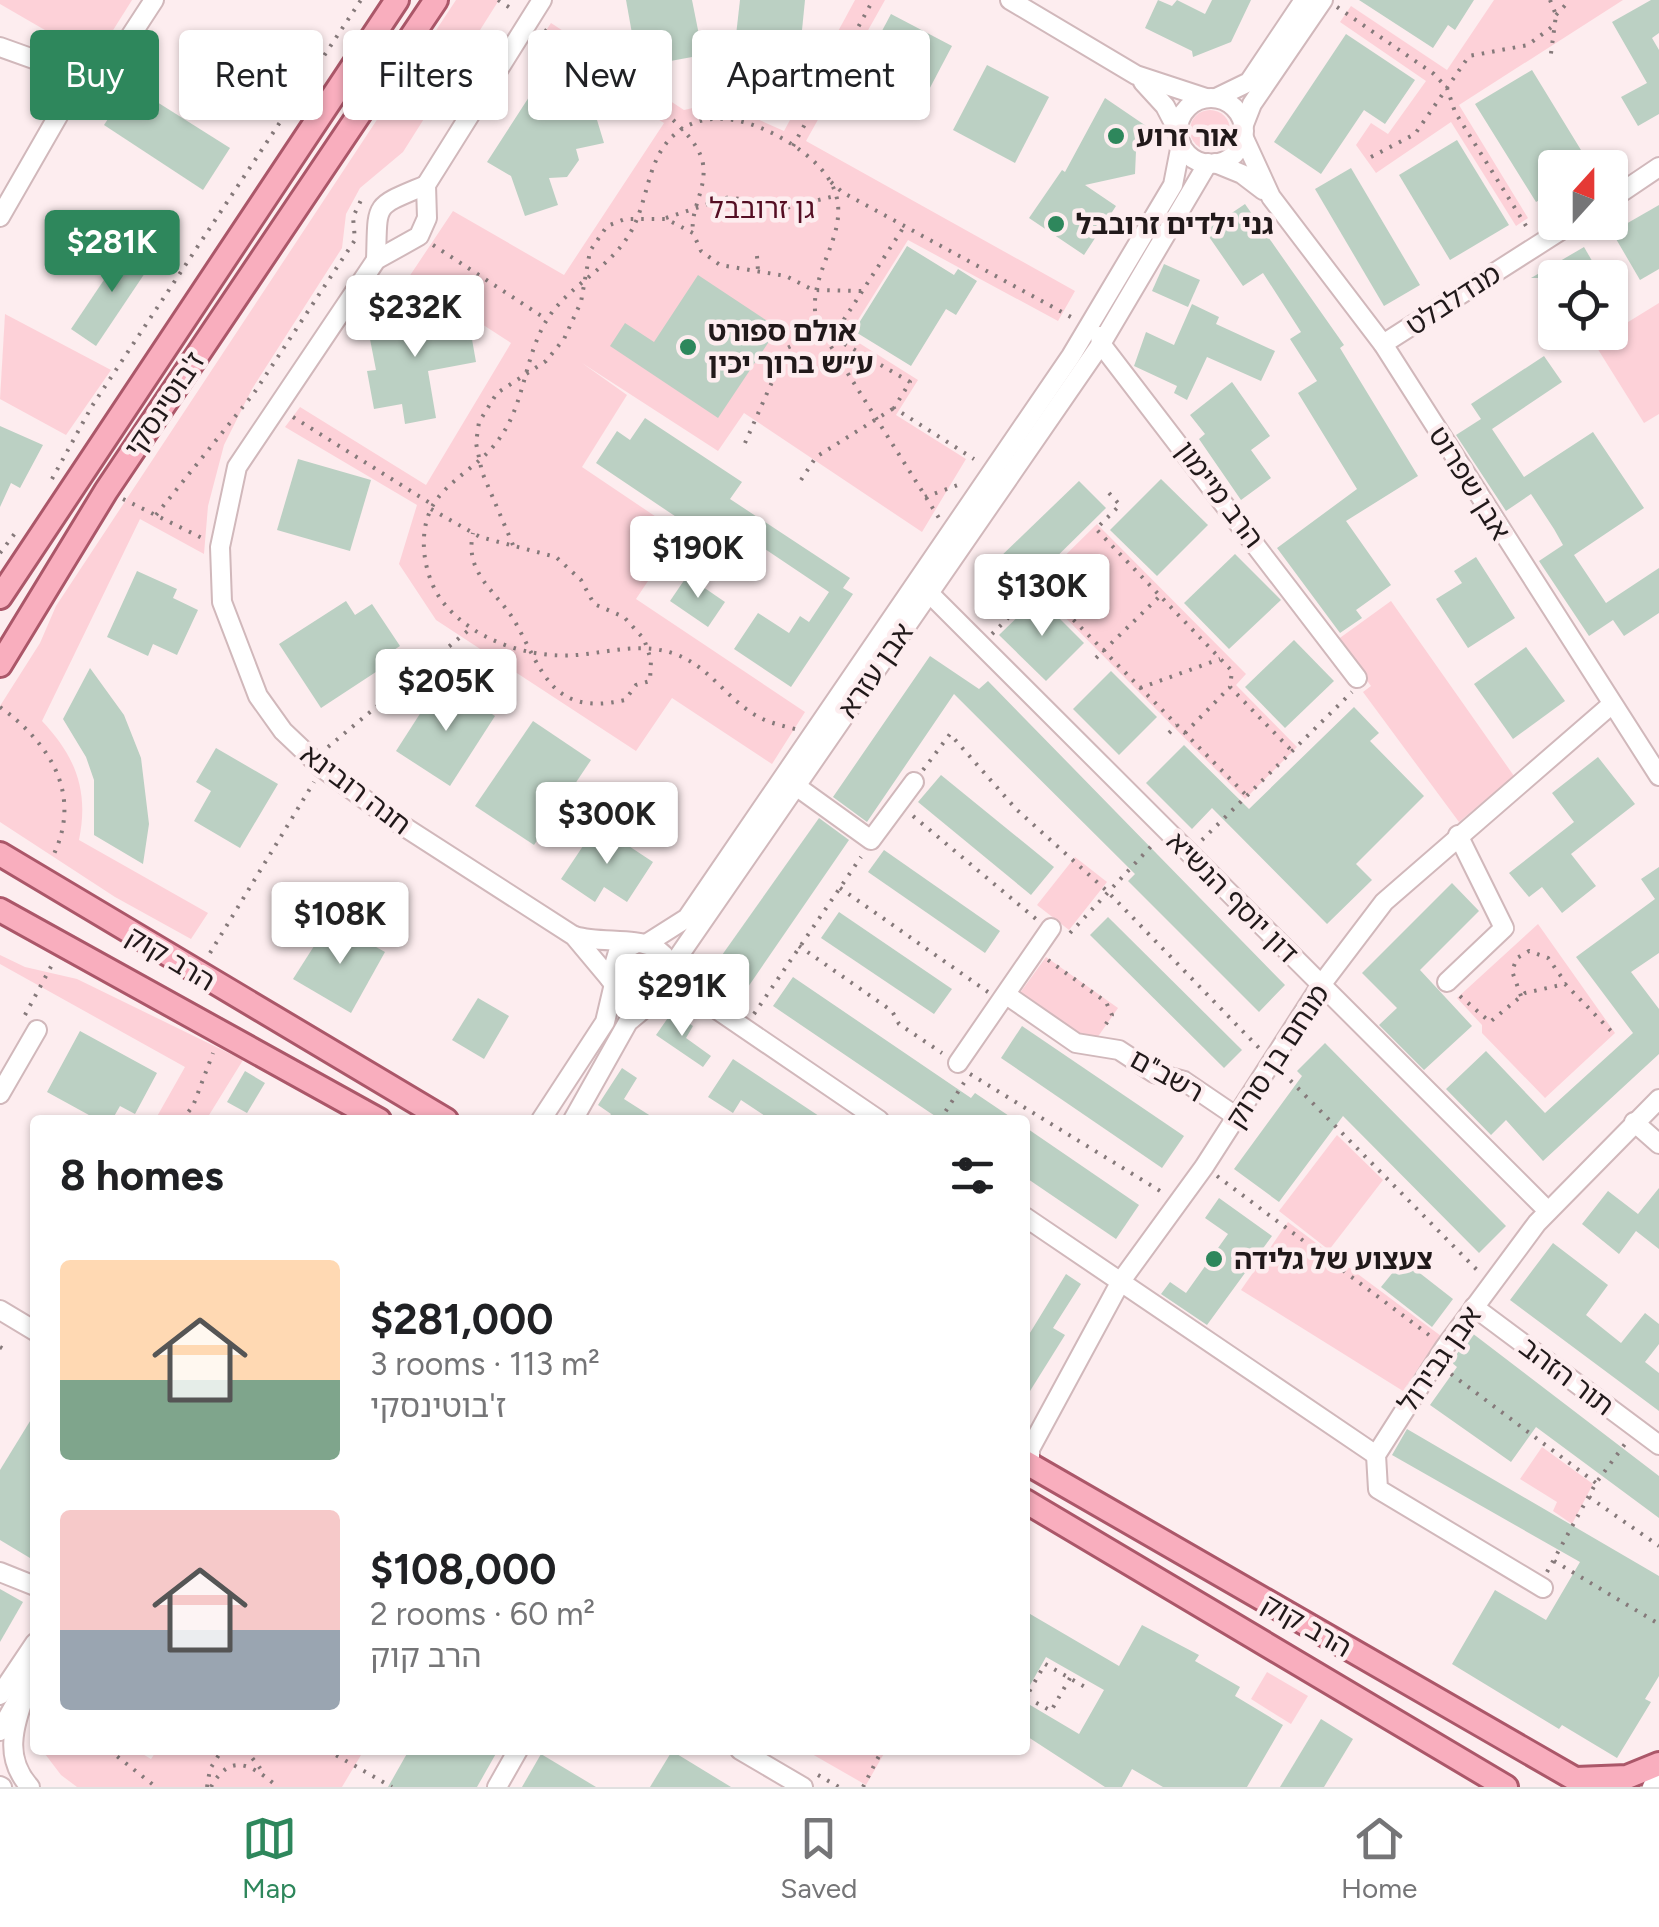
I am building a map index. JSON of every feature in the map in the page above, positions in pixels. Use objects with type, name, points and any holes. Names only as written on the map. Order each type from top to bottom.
[{"type":"main road","name":"ז'בוטינסקי","points":[[0,597],[397,0]]},
{"type":"main road","name":"ז'בוטינסקי","points":[[0,664],[106,491],[436,0]]},
{"type":"main road","name":"הרב קוק","points":[[2,854],[437,1115]]},
{"type":"main road","name":"הרב קוק","points":[[0,910],[370,1115]]},
{"type":"main road","name":"הרב קוק","points":[[1030,1466],[1582,1783]]},
{"type":"main road","name":"הרב קוק","points":[[1030,1504],[1506,1787]]},
{"type":"main road","points":[[1428,1742],[1488,1787]]},
{"type":"main road","points":[[1582,1783],[1627,1777],[1659,1764]]},
{"type":"street","points":[[134,30],[154,0]]},
{"type":"street","name":"חנה רובינא","points":[[542,0],[426,186],[427,218],[419,236],[376,260],[237,467],[220,547],[222,602],[258,696],[283,730],[318,764],[386,815],[574,936],[612,983]]},
{"type":"street","points":[[1010,0],[1136,74],[1234,108],[1243,132]]},
{"type":"street","points":[[1179,137],[1189,106],[1249,82],[1304,0]]},
{"type":"street","points":[[1136,74],[1165,106],[1192,157],[1212,163],[1235,153],[1252,104],[1330,4]]},
{"type":"street","points":[[0,47],[30,58]]},
{"type":"street","points":[[0,217],[56,120]]},
{"type":"street","name":"אבן שפרוט","points":[[1243,132],[1271,197],[1383,344],[1659,776]]},
{"type":"street","name":"אבן עזרא","points":[[670,974],[796,786],[1101,306],[1172,185],[1179,137]]},
{"type":"street","name":"אבן שפרוט","points":[[1212,163],[1242,174],[1271,197]]},
{"type":"street","name":"אבן עזרא","points":[[640,944],[688,918],[1100,344],[1212,163]]},
{"type":"street","points":[[1628,188],[1659,167]]},
{"type":"street","name":"חנה רובינא","points":[[376,260],[380,210],[394,196],[426,186]]},
{"type":"street","name":"מנדלבלט","points":[[1383,344],[1546,240]]},
{"type":"street","points":[[1100,344],[1101,306]]},
{"type":"street","name":"הרב מיימון","points":[[1100,344],[1357,678]]},
{"type":"street","name":"דון יוסף הנשיא","points":[[923,587],[1548,1212]]},
{"type":"street","name":"מנחם בן סרוק","points":[[1030,1466],[1030,1448],[1121,1280],[1179,1203],[1271,1060],[1384,902],[1611,705]]},
{"type":"street","points":[[796,786],[871,840],[914,782]]},
{"type":"street","points":[[1447,982],[1504,928],[1458,836]]},
{"type":"street","points":[[964,1068],[993,1009],[1006,999],[1050,928]]},
{"type":"street","name":"חנה רובינא","points":[[574,936],[640,944]]},
{"type":"street","points":[[544,1115],[605,1022],[618,952],[640,944],[664,955],[670,974],[668,984],[628,1022],[576,1115]]},
{"type":"street","points":[[682,951],[678,968],[684,987],[872,1115]]},
{"type":"street","points":[[612,983],[636,1004],[655,1000]]},
{"type":"street","name":"רשב\"ם","points":[[1006,999],[1076,1044],[1119,1050],[1154,1074],[1184,1080],[1237,1117]]},
{"type":"street","points":[[2,1088],[28,1029]]},
{"type":"street","name":"אבן גבירול","points":[[1376,1454],[1445,1347],[1548,1212],[1659,1099]]},
{"type":"street","points":[[1634,1122],[1659,1144]]},
{"type":"street","points":[[1030,1220],[1376,1454],[1378,1489],[1541,1587]]},
{"type":"street","name":"תור הזהב","points":[[1474,1307],[1659,1444]]},
{"type":"street","points":[[0,1310],[30,1328]]},
{"type":"street","points":[[0,1572],[30,1584]]},
{"type":"street","points":[[0,1684],[30,1664]]},
{"type":"street","points":[[0,1695],[30,1664]]},
{"type":"street","points":[[0,1731],[30,1665]]},
{"type":"street","points":[[30,1667],[11,1748],[18,1774],[30,1787]]},
{"type":"street","points":[[497,1787],[515,1755]]},
{"type":"street","points":[[749,1755],[803,1787]]},
{"type":"street","points":[[1652,1787],[1659,1776]]},
{"type":"path","points":[[50,484],[92,406],[361,0]]},
{"type":"path","points":[[793,146],[873,0]]},
{"type":"path","points":[[1550,0],[1556,15]]},
{"type":"path","points":[[1550,61],[1552,26],[1570,0]]},
{"type":"path","points":[[1330,4],[1434,74],[1447,88],[1455,112],[1538,245]]},
{"type":"path","points":[[528,20],[684,128],[704,166],[693,233],[701,251],[720,266],[786,276],[813,290],[862,290]]},
{"type":"path","points":[[1371,157],[1416,134],[1469,56],[1528,44],[1552,26]]},
{"type":"path","points":[[795,728],[748,710],[696,665],[647,648],[574,655],[527,650],[470,629],[441,600],[427,574],[425,546],[432,507],[479,461],[509,424],[547,319],[614,256],[639,218],[659,150],[684,128],[724,118],[793,146],[842,192],[1088,327]]},
{"type":"path","points":[[829,180],[835,196],[837,235],[813,290],[814,313],[821,334],[939,518]]},
{"type":"path","points":[[513,545],[479,461],[476,432],[488,402],[528,374],[564,339],[588,278],[590,251],[602,231],[639,218],[666,218],[728,197],[786,208],[835,196]]},
{"type":"path","points":[[156,515],[254,393],[355,240],[353,217],[362,198]]},
{"type":"path","points":[[666,218],[693,233]]},
{"type":"path","points":[[746,443],[788,348],[840,324],[905,225]]},
{"type":"path","points":[[429,242],[547,319]]},
{"type":"path","points":[[757,256],[758,271]]},
{"type":"path","points":[[801,480],[816,457],[894,408],[910,382],[841,342],[830,329]]},
{"type":"path","points":[[276,406],[472,533],[556,557],[581,580],[594,604],[624,617],[647,648],[650,681],[636,685],[625,700],[595,704],[564,694],[547,682],[514,621],[480,577],[472,552],[472,533]]},
{"type":"path","points":[[894,408],[974,458]]},
{"type":"path","points":[[925,497],[958,485]]},
{"type":"path","points":[[106,491],[220,547]]},
{"type":"path","points":[[1109,493],[1120,505],[1096,529],[1232,671],[1230,688],[1185,733]]},
{"type":"path","points":[[0,553],[22,525]]},
{"type":"path","points":[[980,646],[1040,586],[1245,794]]},
{"type":"path","points":[[1096,658],[1160,596]]},
{"type":"path","points":[[197,974],[318,764],[470,629]]},
{"type":"path","points":[[1140,688],[1220,659]]},
{"type":"path","points":[[1188,853],[1362,683],[1357,678]]},
{"type":"path","points":[[1230,688],[1291,750]]},
{"type":"path","points":[[0,707],[49,751],[64,791],[63,829],[42,878]]},
{"type":"path","points":[[1169,733],[1177,725]]},
{"type":"path","points":[[914,782],[950,734],[1016,810],[1108,891],[1491,1284]]},
{"type":"path","points":[[898,803],[1028,915],[1050,928],[1073,932],[1166,831]]},
{"type":"path","points":[[744,1029],[871,840]]},
{"type":"path","points":[[840,888],[1006,999]]},
{"type":"path","points":[[28,1029],[64,944]]},
{"type":"path","points":[[799,946],[892,1011],[899,1024],[964,1068],[1179,1203]]},
{"type":"path","points":[[1036,952],[1106,1002],[1112,1015],[1091,1046]]},
{"type":"path","points":[[1521,996],[1512,971],[1516,958],[1529,952],[1548,958],[1569,987],[1612,1032]]},
{"type":"path","points":[[1447,982],[1486,1021],[1495,1021],[1521,996],[1561,983],[1569,987]]},
{"type":"path","points":[[186,1115],[193,1106],[220,1029]]},
{"type":"path","points":[[942,1115],[964,1068]]},
{"type":"path","points":[[1204,1167],[1445,1347]]},
{"type":"path","points":[[1444,1369],[1596,1483]]},
{"type":"path","points":[[1541,1587],[1596,1483],[1637,1429]]},
{"type":"path","points":[[1589,1498],[1659,1546]]},
{"type":"path","points":[[1554,1561],[1659,1624]]},
{"type":"path","points":[[1030,1690],[1045,1664],[1085,1687]]},
{"type":"path","points":[[1030,1699],[1051,1712],[1070,1678]]},
{"type":"path","points":[[114,1755],[156,1787]]},
{"type":"path","points":[[209,1787],[210,1769],[219,1755]]},
{"type":"path","points":[[250,1755],[275,1785]]},
{"type":"path","points":[[343,1755],[392,1787]]},
{"type":"path","points":[[872,1755],[877,1758]]},
{"type":"path","points":[[863,1787],[879,1755]]},
{"type":"path","points":[[209,1787],[224,1770],[237,1763],[252,1766],[275,1785]]},
{"type":"green space","points":[[0,0],[132,0],[113,30],[45,30],[0,4]]},
{"type":"green space","points":[[456,0],[499,0],[480,30],[436,30]]},
{"type":"green space","name":"גן זרובבל","points":[[855,0],[885,0],[868,30],[839,30]]},
{"type":"green space","points":[[1494,0],[1623,0],[1459,105],[1528,218],[1516,226],[1451,122],[1376,173],[1356,145],[1371,123],[1388,134],[1426,81],[1340,22],[1351,6],[1447,70]]},
{"type":"green space","name":"גן זרובבל","points":[[672,102],[684,110],[692,108],[692,120],[759,120],[784,131],[790,120],[818,120],[806,141],[1075,291],[1058,321],[908,240],[848,336],[918,380],[896,415],[966,459],[922,532],[744,413],[718,451],[582,363],[627,395],[582,467],[680,533],[636,599],[805,712],[772,764],[672,698],[636,751],[436,620],[399,564],[417,505],[285,427],[300,407],[426,485],[511,343],[409,277],[453,211],[564,275],[664,123],[659,120],[672,120]]},
{"type":"green space","points":[[1210,110],[1224,116],[1230,130],[1224,144],[1210,150],[1196,144],[1190,130],[1196,116]]},
{"type":"green space","points":[[377,120],[423,120],[403,152],[360,188],[346,214],[342,248],[252,389],[224,445],[208,506],[204,554],[140,519],[42,721],[64,748],[77,776],[82,806],[79,840],[208,913],[191,939],[115,897],[0,822],[0,706],[40,643],[56,606]]},
{"type":"green space","points":[[1659,303],[1659,414],[1644,423],[1598,350],[1628,350],[1628,322]]},
{"type":"green space","points":[[5,314],[111,370],[66,435],[0,399]]},
{"type":"green space","points":[[1097,524],[1246,674],[1236,685],[1297,747],[1245,799],[1034,586]]},
{"type":"green space","points":[[1391,601],[1514,776],[1459,822],[1363,692],[1371,686],[1337,640]]},
{"type":"green space","points":[[1075,857],[1107,882],[1069,930],[1037,905]]},
{"type":"green space","points":[[1538,924],[1615,1033],[1545,1098],[1482,1033],[1482,1025],[1457,998]]},
{"type":"green space","points":[[641,953],[655,959],[661,973],[655,987],[641,993],[627,987],[621,973],[627,959]]},
{"type":"green space","points":[[0,955],[25,967],[77,979],[243,1060],[209,1115],[158,1115],[185,1067],[0,964]]},
{"type":"green space","points":[[1046,957],[1118,1008],[1097,1038],[1083,1043],[1017,997]]},
{"type":"green space","points":[[1337,1135],[1383,1180],[1329,1250],[1279,1211]]},
{"type":"green space","points":[[1288,1222],[1441,1336],[1403,1391],[1241,1290]]},
{"type":"green space","points":[[1542,1447],[1593,1484],[1572,1524],[1553,1511],[1557,1502],[1520,1479]]},
{"type":"green space","points":[[1267,1672],[1308,1696],[1291,1724],[1251,1699]]},
{"type":"green space","points":[[46,1755],[144,1755],[151,1759],[154,1755],[361,1755],[342,1787],[77,1787],[61,1775]]},
{"type":"green space","points":[[814,1755],[883,1755],[866,1785]]},
{"type":"building","points":[[626,0],[692,0],[698,30],[692,30],[692,57],[672,61],[672,30],[631,30]]},
{"type":"building","points":[[740,0],[805,0],[802,30],[737,30]]},
{"type":"building","points":[[1158,0],[1172,6],[1177,0],[1205,14],[1212,0],[1251,0],[1231,42],[1193,57],[1192,51],[1145,28]]},
{"type":"building","points":[[1359,0],[1474,0],[1455,30],[1448,25],[1433,48]]},
{"type":"building","points":[[1651,0],[1659,0],[1659,33],[1652,38],[1659,50],[1659,114],[1638,126],[1621,97],[1647,83],[1612,22]]},
{"type":"building","points":[[891,14],[922,30],[882,30]]},
{"type":"building","points":[[930,34],[952,46],[930,88]]},
{"type":"building","points":[[1346,34],[1415,80],[1385,124],[1364,110],[1321,174],[1274,142]]},
{"type":"building","points":[[987,65],[1049,97],[1015,163],[953,130]]},
{"type":"building","points":[[1532,70],[1581,150],[1538,150],[1536,202],[1475,104]]},
{"type":"building","points":[[1105,98],[1152,130],[1136,151],[1135,174],[1085,185],[1116,206],[1084,255],[1029,218],[1062,170],[1065,172]]},
{"type":"building","points":[[528,99],[528,120],[597,120],[604,143],[576,149],[579,160],[567,177],[549,178],[558,205],[525,216],[511,176],[487,162]]},
{"type":"building","points":[[159,103],[179,116],[179,120],[186,120],[230,148],[203,190],[104,125],[107,120],[159,120]]},
{"type":"building","points":[[1457,140],[1509,225],[1450,260],[1399,175]]},
{"type":"building","points":[[1351,168],[1420,285],[1384,306],[1315,189]]},
{"type":"building","points":[[1245,204],[1344,345],[1340,348],[1418,476],[1346,521],[1391,585],[1356,610],[1362,618],[1340,633],[1277,548],[1357,489],[1298,393],[1317,381],[1290,339],[1301,332],[1263,273],[1243,286],[1205,231]]},
{"type":"building","points":[[1659,205],[1659,269],[1640,280],[1617,240],[1628,240],[1628,223]]},
{"type":"building","points":[[128,244],[153,261],[96,346],[71,329]]},
{"type":"building","points":[[907,246],[954,275],[958,269],[977,281],[956,315],[946,309],[911,366],[854,331]]},
{"type":"building","points":[[1584,247],[1592,260],[1562,260]]},
{"type":"building","points":[[1164,264],[1200,280],[1188,307],[1152,291]]},
{"type":"building","points":[[698,275],[778,328],[718,418],[610,346],[625,323],[654,342]]},
{"type":"building","points":[[443,303],[449,332],[470,328],[476,362],[428,371],[436,418],[405,424],[402,404],[374,409],[367,371],[376,370],[368,329],[400,323],[398,312]]},
{"type":"building","points":[[1192,304],[1219,317],[1216,324],[1275,351],[1261,381],[1207,357],[1187,400],[1174,393],[1177,386],[1134,366],[1146,332],[1174,345]]},
{"type":"building","points":[[1544,356],[1562,382],[1492,429],[1524,477],[1593,432],[1644,508],[1574,555],[1606,603],[1659,568],[1659,613],[1624,636],[1613,620],[1589,636],[1539,561],[1563,545],[1531,494],[1506,511],[1456,435],[1481,419],[1471,404]]},
{"type":"building","points":[[1232,382],[1270,436],[1251,450],[1271,478],[1241,500],[1199,439],[1205,434],[1190,415]]},
{"type":"building","points":[[645,418],[742,482],[730,499],[850,578],[843,588],[853,594],[791,687],[734,649],[758,613],[789,633],[800,616],[809,622],[829,592],[722,520],[709,539],[596,463],[617,431],[630,440]]},
{"type":"building","points":[[0,426],[43,445],[20,488],[11,483],[0,507]]},
{"type":"building","points":[[298,459],[371,480],[350,551],[277,530]]},
{"type":"building","points":[[1161,479],[1208,525],[1157,576],[1110,530]]},
{"type":"building","points":[[1079,481],[1106,508],[1025,588],[997,560]]},
{"type":"building","points":[[1235,554],[1281,600],[1229,649],[1184,603]]},
{"type":"building","points":[[1476,557],[1515,618],[1468,648],[1436,599],[1462,583],[1454,571]]},
{"type":"building","points":[[137,571],[177,589],[173,598],[198,610],[177,655],[153,644],[148,656],[107,637]]},
{"type":"building","points":[[687,576],[725,602],[708,627],[670,601]]},
{"type":"building","points":[[1038,597],[1084,643],[1046,681],[999,635]]},
{"type":"building","points":[[346,601],[355,615],[372,604],[400,646],[380,659],[385,666],[321,708],[279,644]]},
{"type":"building","points":[[1294,640],[1334,681],[1285,728],[1245,687]]},
{"type":"building","points":[[1526,647],[1565,701],[1513,739],[1474,684]]},
{"type":"building","points":[[930,656],[979,689],[988,681],[1285,985],[1259,1012],[1128,881],[1135,874],[954,694],[867,822],[833,797]]},
{"type":"building","points":[[90,668],[124,715],[141,758],[149,824],[143,864],[94,835],[94,780],[86,757],[63,719]]},
{"type":"building","points":[[1111,671],[1157,717],[1119,755],[1073,709]]},
{"type":"building","points":[[441,681],[495,716],[450,786],[396,751]]},
{"type":"building","points":[[1354,707],[1379,733],[1370,741],[1424,796],[1356,864],[1372,880],[1327,924],[1212,808],[1192,829],[1146,783],[1184,745],[1249,809]]},
{"type":"building","points":[[533,721],[591,760],[534,845],[475,806]]},
{"type":"building","points":[[216,748],[278,784],[240,848],[194,821],[211,791],[196,782]]},
{"type":"building","points":[[1598,757],[1635,804],[1571,854],[1596,886],[1562,913],[1542,887],[1529,897],[1509,873],[1574,822],[1552,793]]},
{"type":"building","points":[[941,775],[1054,867],[1031,895],[918,802]]},
{"type":"building","points":[[819,818],[849,840],[748,987],[715,965]]},
{"type":"building","points":[[597,825],[653,862],[627,902],[604,887],[595,902],[561,879]]},
{"type":"building","points":[[884,850],[1000,931],[985,953],[868,872]]},
{"type":"building","points":[[1659,867],[1659,953],[1631,972],[1659,1009],[1659,1054],[1543,1161],[1506,1120],[1491,1135],[1446,1089],[1486,1051],[1545,1113],[1633,1033],[1576,957],[1655,899],[1641,879]]},
{"type":"building","points":[[1452,883],[1479,911],[1420,970],[1472,1026],[1424,1070],[1379,1025],[1397,1008],[1362,973]]},
{"type":"building","points":[[839,912],[952,989],[934,1014],[821,938]]},
{"type":"building","points":[[1108,917],[1242,1050],[1224,1068],[1090,935]]},
{"type":"building","points":[[330,921],[385,952],[351,1013],[293,979]]},
{"type":"building","points":[[793,977],[971,1098],[975,1093],[1008,1115],[934,1115],[773,1006]]},
{"type":"building","points":[[478,998],[509,1016],[484,1059],[452,1040]]},
{"type":"building","points":[[672,1012],[693,1026],[686,1038],[711,1056],[703,1067],[656,1035]]},
{"type":"building","points":[[1022,1026],[1184,1136],[1162,1168],[1001,1058]]},
{"type":"building","points":[[80,1031],[157,1073],[135,1114],[120,1106],[115,1115],[89,1115],[47,1092]]},
{"type":"building","points":[[1325,1043],[1506,1226],[1479,1253],[1343,1116],[1279,1202],[1234,1169],[1302,1076],[1297,1071]]},
{"type":"building","points":[[733,1059],[817,1115],[764,1115],[741,1100],[733,1113],[708,1097]]},
{"type":"building","points":[[622,1068],[637,1078],[624,1099],[649,1115],[610,1115],[598,1105]]},
{"type":"building","points":[[245,1071],[265,1083],[247,1113],[227,1102]]},
{"type":"building","points":[[1030,1130],[1139,1205],[1116,1239],[1030,1180]]},
{"type":"building","points":[[1659,1188],[1659,1249],[1636,1231],[1619,1254],[1582,1224],[1608,1191],[1638,1214]]},
{"type":"building","points":[[1219,1198],[1272,1236],[1207,1325],[1161,1294],[1170,1282],[1186,1293],[1228,1234],[1205,1218]]},
{"type":"building","points":[[1553,1243],[1608,1285],[1586,1315],[1621,1343],[1645,1313],[1659,1324],[1659,1344],[1645,1362],[1659,1373],[1659,1411],[1510,1300]]},
{"type":"building","points":[[1403,1260],[1453,1299],[1432,1327],[1381,1287]]},
{"type":"building","points":[[1066,1274],[1081,1284],[1053,1328],[1065,1335],[1030,1391],[1030,1333]]},
{"type":"building","points":[[1472,1333],[1659,1476],[1659,1518],[1536,1427],[1511,1462],[1430,1405],[1457,1367],[1451,1362]]},
{"type":"building","points":[[30,1421],[30,1558],[0,1540],[0,1470]]},
{"type":"building","points":[[1407,1429],[1659,1576],[1659,1676],[1645,1699],[1651,1702],[1617,1758],[1562,1725],[1559,1729],[1452,1664],[1495,1590],[1546,1620],[1580,1562],[1392,1455]]},
{"type":"building","points":[[0,1589],[23,1602],[0,1642]]},
{"type":"building","points":[[1030,1614],[1119,1666],[1142,1625],[1199,1655],[1195,1661],[1240,1687],[1235,1696],[1283,1725],[1247,1787],[1163,1787],[1132,1769],[1122,1787],[1105,1787],[1030,1738],[1030,1705],[1079,1734],[1104,1690],[1046,1657],[1030,1685]]},
{"type":"building","points":[[1321,1719],[1353,1739],[1324,1787],[1280,1787]]},
{"type":"building","points":[[406,1755],[495,1755],[477,1787],[388,1787]]},
{"type":"building","points":[[543,1755],[596,1787],[522,1787]]},
{"type":"building","points":[[670,1755],[679,1755],[731,1787],[650,1787]]},
{"type":"place","name":"אור זרוע","points":[[1116,136]]},
{"type":"place","name":"גני ילדים זרובבל","points":[[1056,224]]},
{"type":"place","name":"אולם ספורט ע״ש ברוך יכין","points":[[688,347]]},
{"type":"place","name":"צעצוע של גלידה","points":[[1214,1259]]}]
